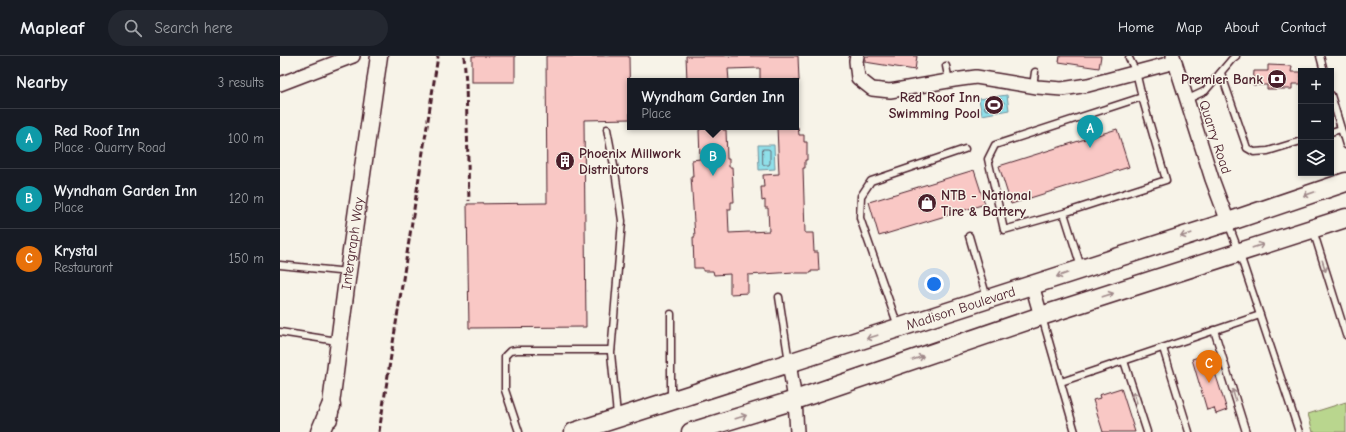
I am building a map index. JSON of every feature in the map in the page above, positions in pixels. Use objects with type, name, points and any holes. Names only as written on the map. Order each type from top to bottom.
[{"type":"main road","name":"Madison Boulevard","points":[[574,432],[1228,222],[1346,182]]},
{"type":"main road","points":[[691,432],[795,400],[1041,316],[1346,218]]},
{"type":"main road","points":[[326,432],[330,406]]},
{"type":"street","points":[[280,84],[353,56]]},
{"type":"street","name":"Intergraph Way","points":[[330,406],[380,56]]},
{"type":"street","name":"Quarry Road","points":[[857,56],[856,61],[858,78],[872,88],[890,91],[976,77],[1062,89],[1088,85],[1136,72],[1174,59],[1212,179],[1228,222]]},
{"type":"street","points":[[1032,285],[1041,316]]},
{"type":"street","points":[[789,363],[795,400],[797,432]]},
{"type":"lane","points":[[1186,100],[1205,91],[1236,56]]},
{"type":"lane","points":[[1320,56],[1323,68]]},
{"type":"lane","points":[[1129,58],[1136,72],[1166,180],[1064,213],[1004,230],[988,159],[995,145],[1142,97]]},
{"type":"lane","points":[[946,66],[949,81]]},
{"type":"lane","points":[[1033,86],[1035,72]]},
{"type":"lane","points":[[1221,73],[1247,148],[1254,152],[1261,152],[1298,142]]},
{"type":"lane","points":[[1334,104],[1346,145]]},
{"type":"lane","points":[[607,129],[622,221],[611,350],[617,419]]},
{"type":"lane","points":[[1334,131],[1341,129]]},
{"type":"lane","points":[[898,328],[860,218],[861,196],[871,181],[965,149]]},
{"type":"lane","points":[[1064,213],[1081,268]]},
{"type":"lane","points":[[1228,222],[1299,432]]},
{"type":"lane","points":[[1313,228],[1346,335]]},
{"type":"lane","points":[[969,236],[987,299]]},
{"type":"lane","points":[[280,265],[348,272]]},
{"type":"lane","points":[[779,297],[789,363]]},
{"type":"lane","points":[[671,314],[671,401]]},
{"type":"lane","points":[[1061,382],[1260,315]]},
{"type":"lane","points":[[1041,316],[1075,432]]},
{"type":"lane","points":[[1214,330],[1246,432]]},
{"type":"lane","points":[[280,332],[339,341]]},
{"type":"lane","points":[[1163,348],[1189,432]]},
{"type":"lane","points":[[520,432],[505,390],[505,356],[510,351],[611,350]]},
{"type":"lane","points":[[1124,361],[1146,432]]},
{"type":"green space","points":[[1346,402],[1346,432],[1313,432],[1308,414]]},
{"type":"water","name":"Red Roof Inn Swimming Pool","points":[[1007,95],[1009,110],[982,115],[979,99]]},
{"type":"water","points":[[758,145],[774,145],[775,169],[759,170]]},
{"type":"building","points":[[472,56],[515,56],[515,82],[472,82]]},
{"type":"building","name":"Phoenix Millwork Distributors","points":[[546,56],[629,56],[629,78],[627,78],[627,119],[584,120],[586,327],[469,328],[467,204],[547,203]]},
{"type":"building","points":[[686,56],[798,56],[799,78],[760,78],[760,68],[728,69],[729,78],[687,78]]},
{"type":"building","points":[[865,56],[917,56],[915,70],[865,62]]},
{"type":"building","points":[[1060,56],[1101,56],[1099,68],[1059,62]]},
{"type":"building","name":"Premier Bank","points":[[1268,65],[1292,66],[1291,72],[1298,72],[1298,84],[1292,84],[1292,89],[1267,89],[1267,85],[1253,85],[1254,71],[1268,71]]},
{"type":"building","points":[[1117,129],[1129,167],[1011,204],[999,166]]},
{"type":"building","points":[[699,130],[726,130],[727,159],[729,159],[729,167],[732,167],[734,202],[731,202],[731,209],[728,209],[729,233],[769,231],[768,208],[765,208],[765,200],[762,201],[761,187],[764,187],[763,175],[779,174],[777,130],[798,130],[799,135],[804,135],[804,142],[807,142],[807,160],[805,160],[805,168],[803,168],[805,233],[813,233],[814,252],[818,252],[819,271],[811,271],[811,273],[794,272],[748,275],[748,293],[730,294],[730,274],[714,275],[713,271],[703,271],[703,268],[694,268],[693,237],[695,237],[691,177],[693,177],[692,160],[700,159]]},
{"type":"building","name":"NTB - National Tire & Battery","points":[[974,170],[985,204],[879,236],[869,202]]},
{"type":"building","points":[[1209,354],[1227,410],[1216,414],[1214,408],[1207,410],[1192,359]]},
{"type":"building","points":[[1121,388],[1135,432],[1103,432],[1093,400],[1100,398],[1099,395]]},
{"type":"railway","points":[[379,432],[438,56]]},
{"type":"railway","points":[[464,56],[469,201]]},
{"type":"place","name":"Premier Bank","points":[[1277,79]]},
{"type":"place","name":"Red Roof Inn Swimming Pool","points":[[994,105]]},
{"type":"place","name":"Red Roof Inn","points":[[1090,148]]},
{"type":"place","name":"Phoenix Millwork Distributors","points":[[565,161]]},
{"type":"place","name":"Wyndham Garden Inn","points":[[713,176]]},
{"type":"place","name":"NTB - National Tire & Battery","points":[[927,203]]},
{"type":"place","name":"Krystal","points":[[1209,383]]}]
